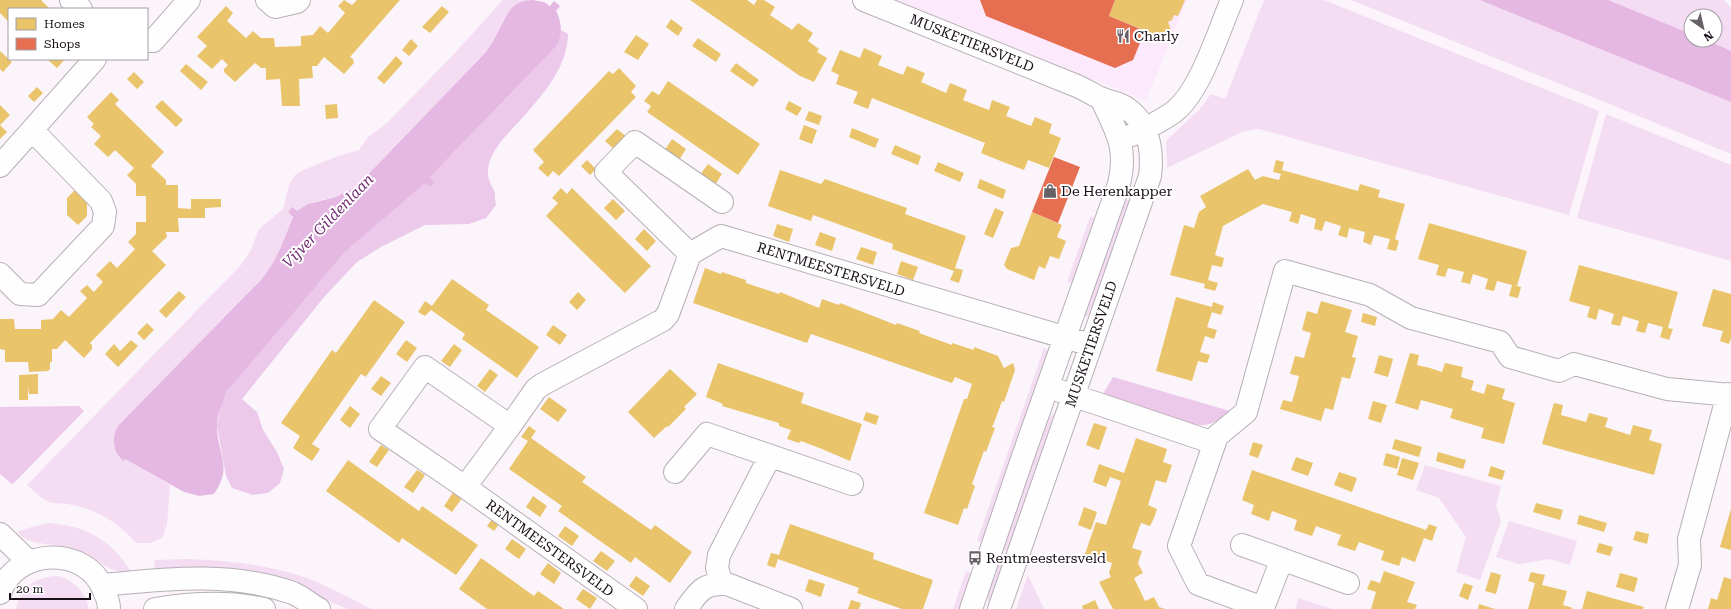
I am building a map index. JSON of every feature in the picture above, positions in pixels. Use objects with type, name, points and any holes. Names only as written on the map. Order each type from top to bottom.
[{"type":"street","points":[[71,0],[80,8]]},
{"type":"street","points":[[148,41],[153,41],[189,0]]},
{"type":"street","points":[[267,0],[275,7],[297,2],[299,0]]},
{"type":"street","name":"MUSKETIERSVELD","points":[[864,0],[1118,104],[1134,115],[1144,129],[1150,143],[1152,159],[1150,176],[999,609]]},
{"type":"street","points":[[1120,140],[1144,129],[1174,112],[1186,100],[1196,86],[1232,0]]},
{"type":"street","points":[[0,166],[33,131],[94,60]]},
{"type":"street","name":"MUSKETIERSVELD","points":[[971,609],[1119,184],[1123,156],[1120,140],[1101,98]]},
{"type":"street","points":[[0,274],[20,294],[38,295],[103,226],[105,212],[101,201],[33,131]]},
{"type":"street","points":[[465,487],[536,389],[661,322],[668,314],[690,254],[606,172],[635,142],[722,202]]},
{"type":"street","name":"RENTMEESTERSVELD","points":[[690,254],[721,236],[1091,344]]},
{"type":"street","points":[[1282,559],[1263,608],[1198,584],[1179,546],[1216,436],[1246,412],[1286,271],[1370,295],[1411,318],[1500,342],[1510,357],[1539,366],[1559,371],[1574,364],[1667,389],[1730,395],[1689,539],[1690,565],[1677,609]]},
{"type":"street","name":"RENTMEESTERSVELD","points":[[510,426],[425,367],[380,429],[465,487],[636,609]]},
{"type":"street","points":[[1048,387],[1214,443]]},
{"type":"street","points":[[675,472],[707,434],[852,484]]},
{"type":"street","points":[[722,584],[717,568],[719,555],[770,456]]},
{"type":"street","points":[[0,534],[28,562]]},
{"type":"street","points":[[1242,545],[1348,583]]},
{"type":"street","points":[[1,589],[13,572],[28,562],[45,557],[62,557],[78,562],[92,572],[102,585],[109,604],[109,609]]},
{"type":"street","points":[[102,585],[189,578],[231,580],[294,594],[319,609]]},
{"type":"street","points":[[686,609],[697,592],[712,584],[727,584],[791,609]]},
{"type":"street","points":[[155,609],[180,605],[208,604],[248,606],[264,609]]},
{"type":"shaded area","points":[[503,0],[532,0],[519,3],[511,9],[486,52],[357,186],[336,197],[313,202],[297,211],[292,208],[289,232],[278,257],[269,271],[114,446],[119,458],[125,459],[170,485],[167,525],[162,538],[150,543],[136,543],[114,522],[105,517],[77,506],[46,501],[27,485],[240,266],[250,252],[259,229],[283,209],[289,185],[294,176],[301,171],[338,156],[359,150],[368,137],[387,123],[452,56]]},
{"type":"shaded area","points":[[896,0],[1187,0],[1146,101]]},
{"type":"shaded area","points":[[1264,0],[1324,0],[1599,111],[1569,215],[1259,129],[1244,131],[1167,168],[1166,141],[1199,110],[1211,94],[1225,99]]},
{"type":"shaded area","points":[[1351,0],[1724,0],[1731,8],[1731,154]]},
{"type":"shaded area","points":[[561,30],[568,34],[567,45],[560,67],[548,87],[533,106],[495,149],[488,166],[488,177],[495,193],[496,205],[486,218],[469,224],[425,225],[381,247],[357,262],[325,296],[242,399],[257,412],[263,430],[277,452],[284,469],[280,483],[268,493],[253,495],[232,488],[226,476],[217,426],[221,403],[234,381],[345,252],[425,182],[434,182],[429,178],[552,49],[559,39]]},
{"type":"shaded area","points":[[1606,114],[1731,165],[1731,261],[1577,218]]},
{"type":"shaded area","points":[[1125,199],[1131,201],[1093,309],[1087,317],[1084,317]]},
{"type":"shaded area","points":[[1090,217],[1096,218],[1075,284],[1067,282]]},
{"type":"shaded area","points":[[1044,348],[1051,352],[982,543],[977,541]]},
{"type":"shaded area","points":[[1113,377],[1230,411],[1213,423],[1203,425],[1192,424],[1103,394]]},
{"type":"shaded area","points":[[79,406],[84,411],[15,482],[12,484],[0,474],[0,407]]},
{"type":"shaded area","points":[[1055,411],[1010,552],[1000,549],[1047,421]]},
{"type":"shaded area","points":[[1425,465],[1501,486],[1496,506],[1501,521],[1480,580],[1456,572],[1466,537],[1439,498],[1416,490]]},
{"type":"shaded area","points":[[1509,521],[1577,541],[1570,565],[1550,559],[1519,564],[1496,557]]},
{"type":"shaded area","points":[[49,523],[75,527],[87,531],[107,543],[132,573],[115,570],[73,548],[43,544],[28,540],[17,532]]},
{"type":"shaded area","points":[[188,559],[242,563],[295,574],[324,585],[371,609],[347,609],[292,585],[155,571],[154,560]]},
{"type":"shaded area","points":[[996,559],[1007,562],[992,602],[989,602],[986,592]]},
{"type":"shaded area","points":[[966,571],[972,573],[963,609],[953,609]]},
{"type":"shaded area","points":[[1028,575],[1044,609],[1016,609]]},
{"type":"shaded area","points":[[57,576],[69,580],[78,587],[85,597],[89,609],[16,609],[18,601],[25,589],[42,578]]},
{"type":"shaded area","points":[[1299,598],[1332,609],[1295,609]]},
{"type":"water","name":"Vijver Gildenlaan","points":[[532,0],[544,2],[550,6],[554,1],[560,6],[556,11],[560,20],[561,33],[556,46],[430,177],[434,182],[430,187],[425,183],[345,252],[228,390],[219,413],[217,428],[224,468],[223,476],[214,494],[199,496],[184,492],[125,459],[124,461],[120,458],[114,445],[114,436],[118,426],[267,273],[276,258],[293,217],[288,212],[292,207],[297,211],[308,204],[336,197],[357,186],[486,52],[511,9],[519,3]]},
{"type":"water","points":[[1480,0],[1608,0],[1683,31],[1683,48],[1723,47],[1731,51],[1731,102]]},
{"type":"building: Homes","points":[[0,0],[41,0],[49,8],[8,8],[8,21],[0,13]]},
{"type":"building: Homes","points":[[344,0],[352,5],[357,0],[400,0],[350,57],[353,59],[354,63],[344,74],[324,57],[317,66],[312,66],[313,78],[299,79],[300,106],[282,106],[280,79],[266,80],[266,68],[261,68],[255,63],[235,82],[224,72],[224,69],[228,65],[222,59],[212,69],[197,56],[207,46],[197,37],[226,6],[233,13],[227,21],[246,38],[253,31],[261,38],[274,38],[275,47],[301,46],[301,36],[313,35],[320,26],[328,33],[345,13],[338,6]]},
{"type":"building: Homes","points":[[690,0],[747,0],[754,5],[757,0],[764,0],[775,7],[770,15],[792,30],[798,23],[813,33],[808,41],[819,49],[817,52],[827,58],[814,82],[800,76]]},
{"type":"building: Homes","points":[[1115,0],[1185,0],[1178,16],[1174,15],[1172,20],[1168,22],[1172,33],[1170,38],[1166,39],[1161,37],[1158,32],[1153,34],[1109,16]]},
{"type":"building: Homes","points":[[442,6],[449,12],[430,33],[422,27]]},
{"type":"building: Homes","points":[[671,19],[683,28],[678,36],[666,27]]},
{"type":"building: Homes","points":[[636,35],[649,44],[638,60],[624,52]]},
{"type":"building: Homes","points":[[698,38],[721,54],[716,62],[692,46]]},
{"type":"building: Homes","points":[[411,39],[418,46],[409,56],[402,50]]},
{"type":"building: Homes","points":[[864,48],[882,56],[878,65],[903,75],[907,66],[925,73],[921,82],[946,93],[950,83],[967,90],[963,100],[989,110],[992,100],[1010,107],[1006,116],[1031,126],[1035,117],[1052,124],[1049,133],[1061,138],[1049,168],[1028,160],[1024,170],[1003,162],[981,153],[985,143],[872,98],[868,109],[853,103],[858,92],[836,84],[839,75],[831,71],[840,50],[860,58]]},
{"type":"building: Homes","points":[[0,51],[8,60],[12,62],[3,72],[0,69]]},
{"type":"building: Homes","points":[[396,56],[403,63],[384,84],[377,78]]},
{"type":"building: Homes","points":[[48,60],[64,60],[57,68]]},
{"type":"building: Homes","points":[[736,63],[759,80],[753,87],[730,71]]},
{"type":"building: Homes","points":[[186,64],[208,82],[201,90],[180,71]]},
{"type":"building: Homes","points":[[619,68],[636,86],[631,92],[636,97],[559,176],[553,171],[548,177],[538,168],[544,162],[533,150],[609,71],[613,74]]},
{"type":"building: Homes","points":[[134,72],[144,82],[137,89],[127,79]]},
{"type":"building: Homes","points":[[668,81],[760,144],[738,175],[647,112],[651,106],[644,101],[652,91],[659,95]]},
{"type":"building: Homes","points":[[37,87],[43,93],[34,102],[28,96]]},
{"type":"building: Homes","points":[[111,92],[119,100],[115,104],[164,152],[151,166],[166,180],[166,185],[178,185],[178,208],[191,209],[191,199],[221,199],[221,207],[205,208],[205,218],[178,218],[179,232],[166,232],[167,237],[152,251],[166,265],[90,343],[92,345],[92,349],[84,358],[65,340],[57,349],[52,349],[52,362],[50,362],[50,369],[48,371],[29,372],[28,362],[5,362],[5,350],[0,349],[0,319],[14,319],[15,329],[41,329],[41,320],[53,319],[61,310],[69,317],[87,298],[80,291],[87,285],[94,292],[103,282],[96,275],[110,261],[117,268],[135,249],[128,242],[136,234],[136,222],[146,222],[146,196],[136,196],[136,184],[127,175],[134,168],[115,150],[108,157],[94,144],[101,136],[91,127],[94,124],[87,117]]},
{"type":"building: Homes","points":[[162,100],[183,120],[176,127],[155,107]]},
{"type":"building: Homes","points":[[789,101],[802,108],[797,116],[785,109]]},
{"type":"building: Homes","points":[[337,104],[338,118],[326,119],[325,105]]},
{"type":"building: Homes","points":[[0,105],[10,115],[0,125]]},
{"type":"building: Homes","points":[[809,111],[822,116],[819,125],[805,120]]},
{"type":"building: Homes","points":[[0,125],[7,132],[0,139]]},
{"type":"building: Homes","points":[[804,125],[817,130],[812,144],[799,139]]},
{"type":"building: Homes","points":[[852,128],[879,139],[875,148],[849,137]]},
{"type":"building: Homes","points":[[617,129],[627,137],[615,150],[605,141]]},
{"type":"building: Homes","points":[[672,139],[686,149],[679,160],[665,150]]},
{"type":"building: Homes","points":[[895,145],[921,156],[918,165],[891,154]]},
{"type":"building: Homes","points":[[587,160],[596,169],[590,175],[581,166]]},
{"type":"building: Homes","points":[[1276,160],[1284,162],[1282,170],[1358,191],[1360,184],[1380,190],[1378,197],[1405,204],[1395,239],[1399,241],[1396,251],[1387,249],[1390,239],[1374,235],[1371,245],[1363,242],[1365,232],[1349,228],[1347,238],[1338,235],[1341,226],[1325,221],[1322,231],[1314,229],[1316,219],[1301,214],[1298,224],[1289,221],[1292,212],[1263,204],[1223,226],[1215,255],[1224,258],[1222,267],[1212,265],[1208,280],[1218,283],[1215,291],[1204,288],[1205,284],[1170,275],[1184,225],[1194,228],[1199,212],[1206,207],[1200,196],[1248,169],[1255,180],[1263,176],[1279,180],[1281,174],[1273,172]]},
{"type":"building: Homes","points":[[938,162],[964,173],[960,182],[934,171]]},
{"type":"building: Homes","points":[[708,164],[722,174],[715,185],[700,175]]},
{"type":"building: Homes","points":[[780,170],[821,184],[825,179],[907,208],[905,214],[966,236],[955,268],[963,270],[959,283],[950,280],[954,271],[892,249],[893,244],[813,215],[811,221],[768,206]]},
{"type":"building: Homes","points":[[980,179],[1006,190],[1003,199],[977,188]]},
{"type":"building: Homes","points":[[78,187],[87,196],[87,216],[78,225],[67,215],[67,198]]},
{"type":"building: Homes","points":[[561,188],[567,194],[572,188],[651,266],[625,293],[546,216],[558,203],[552,198]]},
{"type":"building: Homes","points":[[613,199],[625,211],[616,220],[604,208]]},
{"type":"building: Homes","points":[[995,208],[1004,212],[993,238],[984,234]]},
{"type":"building: Homes","points":[[1032,212],[1062,225],[1057,237],[1066,241],[1059,259],[1050,256],[1045,269],[1039,266],[1034,280],[1007,269],[1004,265],[1011,248],[1019,246]]},
{"type":"building: Homes","points":[[1429,223],[1527,251],[1517,286],[1521,287],[1518,298],[1509,296],[1512,285],[1497,281],[1494,291],[1485,289],[1488,279],[1473,274],[1470,284],[1461,282],[1464,272],[1448,268],[1445,277],[1436,275],[1439,265],[1418,259]]},
{"type":"building: Homes","points":[[777,224],[793,229],[789,242],[773,236]]},
{"type":"building: Homes","points":[[644,229],[656,241],[647,251],[635,239]]},
{"type":"building: Homes","points":[[820,232],[836,238],[832,251],[815,245]]},
{"type":"building: Homes","points":[[861,247],[877,252],[873,265],[856,259]]},
{"type":"building: Homes","points":[[901,261],[918,267],[913,280],[897,274]]},
{"type":"building: Homes","points":[[1579,265],[1678,292],[1668,328],[1673,329],[1669,340],[1660,337],[1663,327],[1648,323],[1645,333],[1636,331],[1639,321],[1623,316],[1620,326],[1611,324],[1614,314],[1599,309],[1596,320],[1587,317],[1590,307],[1569,301]]},
{"type":"building: Homes","points":[[705,268],[721,274],[722,272],[746,280],[746,283],[779,294],[780,292],[819,308],[822,299],[839,305],[840,303],[896,325],[897,323],[920,331],[919,333],[952,345],[952,343],[974,350],[974,347],[998,356],[1004,368],[1013,363],[1015,370],[1004,402],[1002,401],[992,427],[995,428],[986,452],[984,451],[972,484],[975,486],[967,509],[964,508],[958,525],[924,513],[964,399],[967,399],[972,384],[955,377],[952,383],[811,334],[807,343],[693,303]]},
{"type":"building: Homes","points":[[452,279],[489,305],[486,310],[539,347],[517,378],[462,339],[465,334],[431,310],[425,316],[418,312],[425,301],[432,306]]},
{"type":"building: Homes","points":[[1713,289],[1731,294],[1731,338],[1729,344],[1720,341],[1723,331],[1702,326]]},
{"type":"building: Homes","points":[[179,291],[186,297],[166,318],[159,311]]},
{"type":"building: Homes","points":[[578,292],[586,300],[577,310],[569,302]]},
{"type":"building: Homes","points":[[1176,297],[1212,307],[1213,302],[1224,306],[1221,315],[1212,312],[1207,327],[1217,330],[1214,339],[1205,336],[1200,352],[1210,355],[1207,363],[1198,361],[1192,381],[1156,371]]},
{"type":"building: Homes","points":[[374,300],[405,322],[366,377],[361,374],[312,444],[320,449],[312,461],[293,448],[300,436],[281,423],[332,350],[336,353]]},
{"type":"building: Homes","points":[[1321,301],[1352,310],[1345,332],[1358,336],[1352,357],[1356,358],[1350,379],[1342,377],[1333,410],[1325,408],[1321,421],[1280,409],[1283,400],[1292,402],[1296,388],[1299,376],[1290,374],[1295,356],[1304,358],[1311,333],[1302,330],[1307,311],[1317,314]]},
{"type":"building: Homes","points":[[1363,313],[1377,317],[1375,326],[1361,322]]},
{"type":"building: Homes","points":[[147,323],[154,330],[144,340],[137,333]]},
{"type":"building: Homes","points":[[553,325],[567,335],[560,345],[546,335]]},
{"type":"building: Homes","points":[[131,340],[138,346],[118,367],[105,354],[114,344],[120,351]]},
{"type":"building: Homes","points":[[406,340],[417,348],[407,362],[396,354]]},
{"type":"building: Homes","points":[[454,344],[462,350],[450,367],[441,361]]},
{"type":"building: Homes","points":[[1410,353],[1419,355],[1417,365],[1442,372],[1445,363],[1463,367],[1461,377],[1474,381],[1471,390],[1484,394],[1487,384],[1505,389],[1502,399],[1515,403],[1504,444],[1481,438],[1484,428],[1450,418],[1453,409],[1421,400],[1418,410],[1395,403]]},
{"type":"building: Homes","points":[[1379,355],[1393,359],[1388,377],[1374,373]]},
{"type":"building: Homes","points":[[718,363],[804,393],[801,403],[862,424],[850,461],[801,441],[799,443],[787,439],[791,430],[779,426],[779,423],[722,406],[723,404],[706,397]]},
{"type":"building: Homes","points":[[490,369],[498,375],[485,392],[477,386]]},
{"type":"building: Homes","points":[[670,369],[697,394],[684,407],[686,409],[668,427],[667,426],[654,438],[628,412]]},
{"type":"building: Homes","points":[[38,374],[38,394],[29,394],[28,387],[28,400],[19,400],[19,375]]},
{"type":"building: Homes","points":[[381,376],[391,383],[381,396],[371,389]]},
{"type":"building: Homes","points":[[549,397],[567,410],[558,422],[540,409]]},
{"type":"building: Homes","points":[[1373,401],[1387,405],[1381,423],[1368,419]]},
{"type":"building: Homes","points":[[1554,403],[1563,405],[1561,415],[1586,422],[1589,413],[1608,418],[1605,427],[1630,435],[1633,425],[1652,430],[1649,440],[1662,444],[1654,475],[1542,444]]},
{"type":"building: Homes","points":[[350,406],[360,414],[350,428],[340,420]]},
{"type":"building: Homes","points":[[866,412],[879,416],[876,425],[863,420]]},
{"type":"building: Homes","points":[[1094,423],[1107,427],[1099,450],[1086,445]]},
{"type":"building: Homes","points":[[529,426],[536,431],[531,438],[586,477],[582,482],[651,530],[655,525],[692,552],[670,583],[635,557],[631,563],[558,511],[562,506],[509,469],[528,441],[521,437]]},
{"type":"building: Homes","points":[[1136,438],[1167,449],[1163,462],[1172,465],[1166,483],[1156,480],[1148,505],[1157,509],[1154,518],[1150,526],[1141,523],[1132,548],[1142,551],[1138,563],[1143,573],[1134,578],[1145,601],[1154,597],[1159,607],[1165,609],[1113,609],[1099,582],[1111,577],[1109,573],[1112,563],[1085,554],[1096,522],[1106,525],[1121,481],[1110,477],[1106,487],[1093,482],[1099,464],[1124,473]]},
{"type":"building: Homes","points":[[1395,439],[1422,447],[1419,457],[1392,449]]},
{"type":"building: Homes","points":[[1253,442],[1263,445],[1258,458],[1249,455]]},
{"type":"building: Homes","points":[[381,445],[389,450],[377,467],[369,462]]},
{"type":"building: Homes","points":[[1438,452],[1466,460],[1463,469],[1436,461]]},
{"type":"building: Homes","points":[[1386,453],[1400,457],[1397,469],[1383,465]]},
{"type":"building: Homes","points":[[1296,457],[1313,463],[1308,476],[1291,470]]},
{"type":"building: Homes","points":[[1402,458],[1419,463],[1413,480],[1397,475]]},
{"type":"building: Homes","points":[[348,460],[419,511],[422,506],[478,545],[456,575],[402,538],[399,543],[326,491]]},
{"type":"building: Homes","points":[[1491,466],[1505,471],[1502,480],[1488,476]]},
{"type":"building: Homes","points":[[417,470],[425,475],[413,493],[404,487]]},
{"type":"building: Homes","points":[[1252,470],[1426,530],[1429,524],[1437,527],[1432,541],[1424,538],[1415,562],[1402,557],[1399,566],[1381,560],[1384,551],[1359,542],[1355,551],[1337,545],[1341,535],[1316,526],[1312,536],[1294,530],[1297,520],[1272,511],[1269,521],[1251,514],[1254,505],[1242,500]]},
{"type":"building: Homes","points":[[1339,472],[1357,478],[1352,492],[1334,485]]},
{"type":"building: Homes","points":[[456,488],[465,494],[452,512],[444,506]]},
{"type":"building: Homes","points":[[533,496],[547,506],[540,517],[526,507]]},
{"type":"building: Homes","points":[[1536,503],[1563,510],[1560,520],[1533,512]]},
{"type":"building: Homes","points":[[1084,507],[1097,512],[1091,530],[1078,525]]},
{"type":"building: Homes","points":[[1731,509],[1731,550],[1720,547]]},
{"type":"building: Homes","points":[[495,515],[502,520],[494,531],[487,526]]},
{"type":"building: Homes","points":[[1579,515],[1607,523],[1604,532],[1577,524]]},
{"type":"building: Homes","points":[[790,524],[874,553],[873,559],[933,580],[923,609],[902,609],[857,593],[859,588],[778,559],[775,568],[767,565],[771,553],[779,555]]},
{"type":"building: Homes","points":[[565,526],[579,536],[572,546],[558,536]]},
{"type":"building: Homes","points":[[1636,531],[1649,534],[1647,544],[1633,540]]},
{"type":"building: Homes","points":[[512,539],[526,549],[519,559],[505,549]]},
{"type":"building: Homes","points":[[1599,543],[1613,547],[1610,556],[1596,552]]},
{"type":"building: Homes","points":[[601,551],[615,561],[607,571],[593,561]]},
{"type":"building: Homes","points":[[481,558],[534,596],[538,591],[564,609],[487,609],[459,589]]},
{"type":"building: Homes","points":[[548,563],[561,573],[554,584],[540,574]]},
{"type":"building: Homes","points":[[1384,571],[1415,582],[1407,602],[1417,605],[1415,609],[1371,609],[1376,592],[1367,589],[1371,580],[1380,583]]},
{"type":"building: Homes","points":[[1491,572],[1501,575],[1496,594],[1485,591]]},
{"type":"building: Homes","points":[[1531,572],[1545,575],[1542,585],[1567,591],[1563,605],[1573,608],[1528,609],[1535,583],[1528,581]]},
{"type":"building: Homes","points":[[1620,573],[1638,578],[1634,592],[1616,587]]},
{"type":"building: Homes","points":[[636,576],[650,586],[643,596],[629,586]]},
{"type":"building: Homes","points":[[1724,577],[1731,579],[1731,609],[1708,609],[1711,598],[1717,600]]},
{"type":"building: Homes","points":[[809,579],[825,584],[821,597],[805,591]]},
{"type":"building: Homes","points":[[1464,583],[1473,586],[1468,600],[1459,596]]},
{"type":"building: Homes","points":[[583,589],[597,598],[590,609],[576,599]]},
{"type":"building: Homes","points":[[1587,591],[1644,607],[1643,609],[1582,609]]},
{"type":"building: Homes","points":[[851,600],[861,603],[859,609],[848,609]]},
{"type":"building: Homes","points":[[1095,600],[1099,609],[1083,609],[1082,606]]},
{"type":"building: Homes","points":[[1479,604],[1495,609],[1478,609]]},
{"type":"building: Shops","points":[[980,0],[1115,0],[1109,16],[1145,31],[1133,60],[1115,68],[986,16]]},
{"type":"building: Shops","points":[[1054,157],[1080,167],[1058,223],[1032,212]]},
{"type":"place","name":"Charly","points":[[1123,36]]},
{"type":"place","name":"De Herenkapper","points":[[1050,191]]},
{"type":"place","name":"Rentmeestersveld","points":[[975,558]]}]
